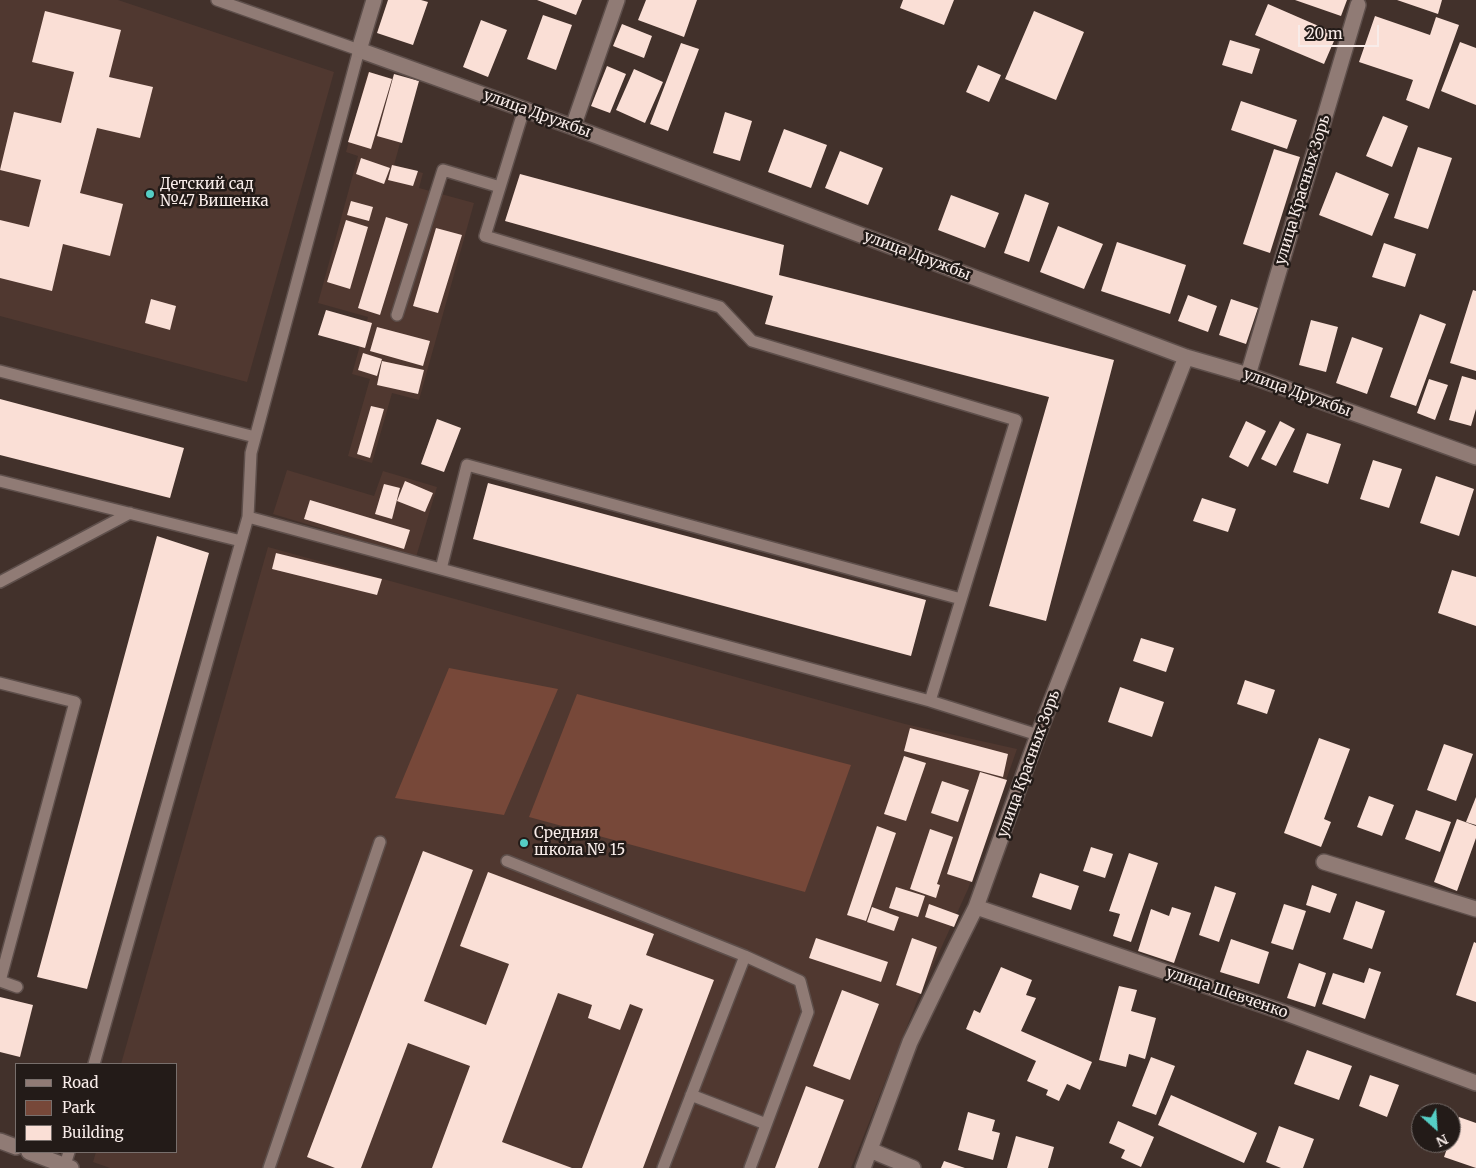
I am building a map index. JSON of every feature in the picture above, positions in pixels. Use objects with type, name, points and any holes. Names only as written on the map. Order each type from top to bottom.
[{"type":"street","points":[[359,50],[374,0]]},
{"type":"street","points":[[573,127],[617,0]]},
{"type":"street","name":"улица Красных Зорь","points":[[1248,375],[1358,5]]},
{"type":"street","name":"улица Дружбы","points":[[359,50],[573,127],[1186,356],[1248,375],[1476,457]]},
{"type":"street","name":"улица Красных Зорь","points":[[863,1168],[910,1042],[976,907],[1038,735],[1186,356]]},
{"type":"street","points":[[1324,862],[1476,909]]},
{"type":"street","name":"улица Шевченко","points":[[976,907],[1476,1082]]},
{"type":"street","points":[[0,1141],[15,1147]]},
{"type":"street","points":[[870,1150],[913,1168]]},
{"type":"street","points":[[33,1153],[69,1162]]},
{"type":"lane","points":[[94,1063],[248,517],[251,453],[359,50],[217,0]]},
{"type":"lane","points":[[524,110],[485,236],[720,307],[752,340],[1016,420],[930,701]]},
{"type":"lane","points":[[397,314],[444,170],[500,188]]},
{"type":"lane","points":[[0,371],[255,437]]},
{"type":"lane","points":[[441,568],[467,465],[961,599]]},
{"type":"lane","points":[[0,481],[241,541]]},
{"type":"lane","points":[[0,582],[130,513]]},
{"type":"lane","points":[[248,517],[930,701],[1038,735]]},
{"type":"lane","points":[[0,683],[75,702],[0,981],[17,987]]},
{"type":"lane","points":[[269,1168],[380,842]]},
{"type":"lane","points":[[507,861],[745,956],[800,981],[808,1012],[750,1168]]},
{"type":"lane","points":[[663,1168],[745,956]]},
{"type":"lane","points":[[691,1096],[766,1124]]},
{"type":"shaded area","name":"Детский сад №47 Вишенка","points":[[0,0],[118,0],[334,72],[247,382],[0,316]]},
{"type":"shaded area","points":[[368,72],[416,85],[394,165],[423,173],[419,188],[474,203],[419,400],[392,393],[372,463],[348,456],[370,379],[352,374],[368,317],[318,303],[358,156],[346,152]]},
{"type":"shaded area","points":[[287,470],[374,496],[383,471],[437,487],[416,557],[273,514]]},
{"type":"shaded area","name":"Средняя школа № 15","points":[[268,547],[905,724],[1017,749],[968,889],[917,1001],[851,1168],[110,1168],[93,1162],[96,1153],[178,1153],[178,1063],[121,1063]]},
{"type":"green space","points":[[449,668],[558,689],[504,815],[395,798]]},
{"type":"green space","points":[[577,694],[851,765],[805,892],[529,817]]},
{"type":"building","points":[[388,0],[421,0],[428,2],[413,45],[377,33]]},
{"type":"building","points":[[537,0],[582,0],[576,15]]},
{"type":"building","points":[[646,0],[697,0],[684,37],[638,20]]},
{"type":"building","points":[[903,0],[954,0],[944,25],[900,8]]},
{"type":"building","points":[[1295,0],[1347,0],[1341,16]]},
{"type":"building","points":[[1397,0],[1442,0],[1438,14]]},
{"type":"building","points":[[1268,4],[1337,34],[1324,64],[1255,35]]},
{"type":"building","points":[[45,11],[121,30],[109,77],[153,87],[140,138],[97,128],[80,193],[123,204],[110,256],[63,244],[52,291],[0,278],[0,220],[29,227],[41,180],[0,170],[14,112],[61,123],[74,72],[32,62]]},
{"type":"building","points":[[1034,11],[1084,32],[1056,100],[1005,79]]},
{"type":"building","points":[[543,15],[572,25],[556,70],[527,59]]},
{"type":"building","points":[[1375,16],[1430,35],[1436,17],[1459,25],[1429,109],[1406,100],[1413,80],[1359,62]]},
{"type":"building","points":[[481,20],[507,30],[488,77],[463,67]]},
{"type":"building","points":[[622,24],[652,36],[644,58],[613,46]]},
{"type":"building","points":[[1230,40],[1260,49],[1252,74],[1222,65]]},
{"type":"building","points":[[1460,42],[1476,48],[1476,105],[1441,91]]},
{"type":"building","points":[[681,43],[699,49],[668,131],[650,124]]},
{"type":"building","points":[[978,65],[1001,75],[989,102],[966,92]]},
{"type":"building","points":[[607,66],[626,74],[610,113],[591,106]]},
{"type":"building","points":[[634,69],[663,82],[645,123],[616,110]]},
{"type":"building","points":[[369,72],[392,79],[371,149],[348,142]]},
{"type":"building","points":[[394,74],[419,81],[402,143],[377,136]]},
{"type":"building","points":[[1241,101],[1297,120],[1287,149],[1231,130]]},
{"type":"building","points":[[725,112],[752,121],[740,161],[713,153]]},
{"type":"building","points":[[1383,116],[1408,126],[1392,167],[1366,156]]},
{"type":"building","points":[[784,129],[827,145],[811,188],[768,172]]},
{"type":"building","points":[[1418,147],[1452,158],[1428,229],[1394,218]]},
{"type":"building","points":[[1274,149],[1300,157],[1270,253],[1243,244]]},
{"type":"building","points":[[840,151],[883,168],[868,205],[825,188]]},
{"type":"building","points":[[361,158],[390,168],[384,184],[356,174]]},
{"type":"building","points":[[392,165],[418,171],[413,186],[388,180]]},
{"type":"building","points":[[1336,172],[1389,194],[1372,236],[1319,215]]},
{"type":"building","points":[[520,174],[784,245],[779,275],[1114,360],[1046,621],[989,606],[1049,397],[765,324],[773,296],[505,221]]},
{"type":"building","points":[[1025,194],[1049,203],[1029,262],[1004,253]]},
{"type":"building","points":[[951,195],[999,213],[985,248],[938,230]]},
{"type":"building","points":[[351,201],[373,207],[369,221],[347,215]]},
{"type":"building","points":[[386,217],[408,224],[380,315],[358,308]]},
{"type":"building","points":[[346,220],[368,227],[350,289],[327,282]]},
{"type":"building","points":[[1058,226],[1103,244],[1084,289],[1040,272]]},
{"type":"building","points":[[436,228],[462,235],[438,313],[413,306]]},
{"type":"building","points":[[1117,242],[1186,265],[1170,314],[1101,291]]},
{"type":"building","points":[[1384,243],[1416,254],[1405,287],[1372,277]]},
{"type":"building","points":[[1473,290],[1476,291],[1476,371],[1450,363]]},
{"type":"building","points":[[1188,295],[1217,306],[1208,332],[1178,321]]},
{"type":"building","points":[[151,299],[176,306],[170,330],[145,323]]},
{"type":"building","points":[[1231,299],[1258,308],[1246,344],[1219,335]]},
{"type":"building","points":[[326,310],[372,323],[365,348],[318,335]]},
{"type":"building","points":[[1420,314],[1446,324],[1416,406],[1390,397]]},
{"type":"building","points":[[1311,320],[1338,327],[1326,372],[1299,365]]},
{"type":"building","points":[[377,327],[430,341],[423,366],[370,351]]},
{"type":"building","points":[[1352,337],[1383,348],[1367,394],[1336,383]]},
{"type":"building","points":[[363,353],[382,359],[377,376],[358,370]]},
{"type":"building","points":[[382,361],[424,370],[418,394],[377,385]]},
{"type":"building","points":[[1462,376],[1476,380],[1476,409],[1471,426],[1449,420]]},
{"type":"building","points":[[1429,379],[1448,385],[1435,420],[1417,413]]},
{"type":"building","points":[[0,399],[184,448],[170,498],[0,455]]},
{"type":"building","points":[[371,406],[384,409],[370,458],[357,454]]},
{"type":"building","points":[[437,419],[461,428],[444,472],[421,464]]},
{"type":"building","points":[[1246,421],[1266,431],[1248,467],[1229,457]]},
{"type":"building","points":[[1280,421],[1295,429],[1276,466],[1261,459]]},
{"type":"building","points":[[1307,433],[1341,444],[1328,484],[1293,472]]},
{"type":"building","points":[[1373,460],[1402,469],[1389,508],[1360,499]]},
{"type":"building","points":[[1436,476],[1474,489],[1459,536],[1420,523]]},
{"type":"building","points":[[405,481],[433,493],[425,512],[397,501]]},
{"type":"building","points":[[488,483],[926,600],[911,656],[473,539]]},
{"type":"building","points":[[384,484],[400,488],[392,519],[375,514]]},
{"type":"building","points":[[1202,498],[1236,509],[1228,532],[1193,521]]},
{"type":"building","points":[[310,500],[410,530],[404,549],[304,519]]},
{"type":"building","points":[[157,536],[209,553],[87,989],[37,977]]},
{"type":"building","points":[[276,553],[382,579],[377,595],[272,569]]},
{"type":"building","points":[[1452,570],[1476,577],[1476,626],[1438,613]]},
{"type":"building","points":[[1141,638],[1174,648],[1166,672],[1133,661]]},
{"type":"building","points":[[1245,680],[1275,690],[1267,714],[1237,704]]},
{"type":"building","points":[[1120,687],[1164,702],[1152,737],[1108,722]]},
{"type":"building","points":[[910,728],[1008,754],[1003,777],[904,751]]},
{"type":"building","points":[[1319,738],[1350,749],[1324,819],[1331,822],[1321,847],[1284,833]]},
{"type":"building","points":[[1444,744],[1473,754],[1456,801],[1427,790]]},
{"type":"building","points":[[904,756],[926,763],[906,821],[884,814]]},
{"type":"building","points":[[980,772],[1007,780],[972,882],[947,874]]},
{"type":"building","points":[[942,781],[969,790],[958,822],[931,813]]},
{"type":"building","points":[[1369,796],[1394,805],[1382,836],[1357,827]]},
{"type":"building","points":[[1476,797],[1476,825],[1466,822]]},
{"type":"building","points":[[1416,810],[1451,822],[1440,852],[1405,839]]},
{"type":"building","points":[[1457,819],[1476,826],[1476,838],[1457,891],[1434,882]]},
{"type":"building","points":[[877,826],[896,833],[866,921],[847,915]]},
{"type":"building","points":[[930,829],[953,837],[937,884],[940,885],[936,898],[910,889]]},
{"type":"building","points":[[1091,847],[1113,854],[1105,878],[1083,871]]},
{"type":"building","points":[[423,851],[473,870],[424,1001],[486,1025],[509,964],[460,946],[488,872],[654,934],[646,955],[714,980],[643,1168],[582,1168],[643,1009],[630,1004],[620,1030],[588,1018],[592,1005],[558,993],[502,1142],[572,1168],[432,1168],[470,1066],[408,1043],[361,1168],[335,1168],[307,1157]]},
{"type":"building","points":[[1129,853],[1158,863],[1131,942],[1113,936],[1120,914],[1109,911]]},
{"type":"building","points":[[1040,873],[1079,886],[1071,910],[1032,897]]},
{"type":"building","points":[[1312,885],[1337,894],[1330,913],[1306,905]]},
{"type":"building","points":[[1215,886],[1236,893],[1219,942],[1199,935]]},
{"type":"building","points":[[896,887],[925,896],[918,917],[889,908]]},
{"type":"building","points":[[1356,901],[1385,911],[1372,949],[1343,939]]},
{"type":"building","points":[[929,904],[959,915],[954,927],[925,917]]},
{"type":"building","points":[[1284,904],[1306,911],[1293,950],[1271,943]]},
{"type":"building","points":[[872,907],[899,917],[894,931],[867,922]]},
{"type":"building","points":[[1172,907],[1191,913],[1174,963],[1138,951],[1151,909],[1169,916]]},
{"type":"building","points":[[816,938],[888,962],[881,982],[809,958]]},
{"type":"building","points":[[912,938],[937,947],[921,994],[896,985]]},
{"type":"building","points":[[1231,939],[1269,952],[1259,984],[1220,972]]},
{"type":"building","points":[[1474,942],[1476,943],[1476,1002],[1456,995]]},
{"type":"building","points":[[1299,963],[1326,973],[1315,1007],[1287,998]]},
{"type":"building","points":[[1001,967],[1032,980],[1026,995],[1036,998],[1021,1031],[1092,1062],[1080,1090],[1067,1084],[1059,1101],[1046,1095],[1048,1090],[1027,1081],[1036,1061],[966,1029],[974,1010],[980,1013]]},
{"type":"building","points":[[1369,968],[1381,972],[1365,1019],[1322,1004],[1333,973],[1364,983]]},
{"type":"building","points":[[1119,986],[1137,990],[1131,1011],[1156,1018],[1145,1059],[1129,1054],[1126,1067],[1099,1060]]},
{"type":"building","points":[[842,990],[879,1004],[850,1080],[813,1066]]},
{"type":"building","points":[[0,997],[33,1005],[20,1057],[0,1052]]},
{"type":"building","points":[[1307,1050],[1352,1066],[1339,1100],[1294,1084]]},
{"type":"building","points":[[1151,1057],[1175,1066],[1156,1115],[1132,1106]]},
{"type":"building","points":[[1370,1075],[1399,1085],[1387,1117],[1359,1106]]},
{"type":"building","points":[[806,1086],[844,1100],[818,1168],[775,1168]]},
{"type":"building","points":[[1171,1095],[1257,1133],[1244,1163],[1158,1125]]},
{"type":"building","points":[[968,1112],[995,1120],[992,1131],[1000,1133],[993,1160],[958,1150]]},
{"type":"building","points":[[1461,1118],[1476,1123],[1476,1168],[1444,1157],[1445,1153],[1461,1153]]},
{"type":"building","points":[[1118,1121],[1154,1137],[1141,1167],[1121,1158],[1125,1150],[1109,1143]]},
{"type":"building","points":[[1279,1126],[1314,1139],[1303,1168],[1281,1168],[1266,1162]]},
{"type":"building","points":[[1016,1136],[1054,1147],[1048,1168],[1007,1168]]},
{"type":"building","points":[[944,1161],[965,1168],[941,1168]]},
{"type":"place","name":"Детский сад №47 Вишенка","points":[[150,194]]},
{"type":"place","name":"Средняя школа № 15","points":[[524,843]]}]
